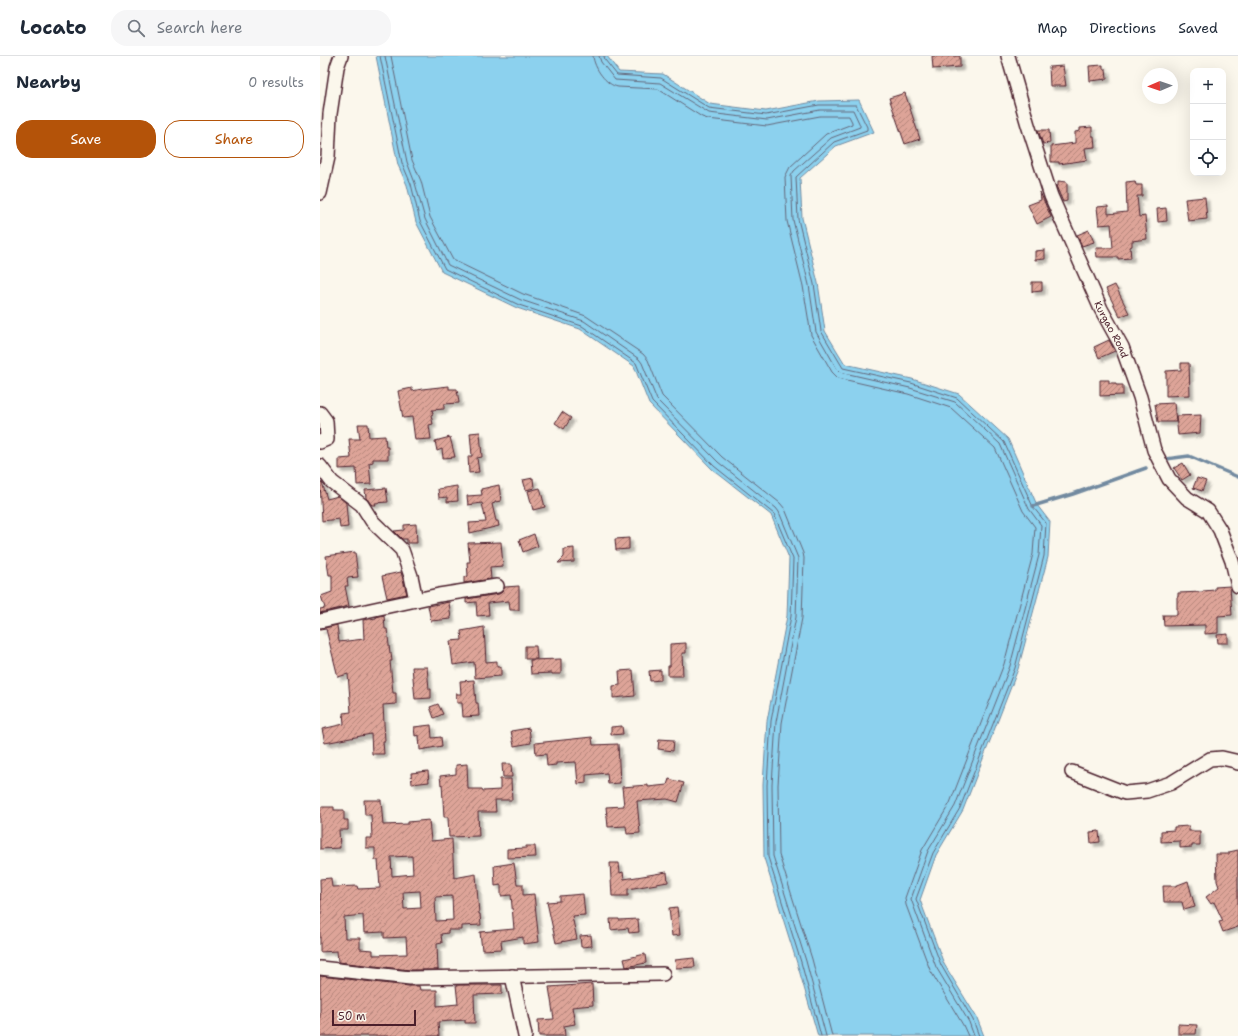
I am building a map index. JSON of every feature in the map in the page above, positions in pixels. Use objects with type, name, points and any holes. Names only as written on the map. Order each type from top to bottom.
[{"type":"street","points":[[320,193],[337,67],[341,56]]},
{"type":"street","name":"Kurgao Road","points":[[1008,56],[1051,196],[1101,308],[1122,347],[1140,397],[1154,450],[1169,479],[1187,498],[1208,511],[1220,530],[1232,561],[1238,586]]},
{"type":"street","points":[[320,413],[326,420],[327,439],[320,442]]},
{"type":"street","points":[[320,466],[332,482],[362,505],[372,520],[402,550],[411,576],[416,600]]},
{"type":"street","points":[[320,621],[439,595],[497,586]]},
{"type":"street","points":[[1072,772],[1125,793],[1147,791],[1171,783],[1210,758],[1222,758],[1238,763]]},
{"type":"street","points":[[320,968],[410,978],[663,974]]},
{"type":"street","points":[[512,976],[525,1036]]},
{"type":"water","points":[[376,56],[607,56],[619,72],[663,74],[710,104],[766,111],[819,101],[859,100],[874,132],[836,146],[800,178],[802,218],[818,283],[825,331],[845,364],[912,379],[959,394],[1008,439],[1037,505],[1050,522],[1048,557],[1018,669],[963,810],[936,855],[920,900],[944,964],[977,1018],[984,1036],[818,1036],[764,858],[763,785],[767,721],[787,616],[789,558],[771,515],[712,469],[649,404],[634,366],[580,329],[517,308],[442,272],[416,222],[407,185],[398,165]]},
{"type":"building","points":[[932,56],[960,56],[960,67],[933,69]]},
{"type":"building","points":[[1103,65],[1103,69],[1106,69],[1107,79],[1090,81],[1089,66]]},
{"type":"building","points":[[1063,66],[1066,86],[1050,86],[1049,67]]},
{"type":"building","points":[[905,93],[920,139],[905,144],[889,98]]},
{"type":"building","points":[[1092,127],[1092,136],[1094,136],[1095,147],[1085,148],[1087,160],[1059,164],[1059,162],[1051,162],[1051,146],[1075,143],[1075,132],[1080,131],[1080,128]]},
{"type":"building","points":[[1038,130],[1049,130],[1050,143],[1043,144]]},
{"type":"building","points":[[1058,181],[1067,182],[1067,201],[1063,202],[1056,186],[1058,186]]},
{"type":"building","points":[[1135,181],[1136,185],[1142,185],[1142,196],[1137,196],[1139,217],[1145,216],[1147,239],[1132,241],[1132,246],[1130,247],[1131,258],[1118,259],[1118,257],[1097,257],[1096,248],[1113,248],[1111,224],[1099,225],[1097,207],[1108,206],[1108,214],[1127,212],[1126,182]]},
{"type":"building","points":[[1040,192],[1051,217],[1037,224],[1028,205],[1041,200]]},
{"type":"building","points":[[1205,197],[1207,219],[1188,221],[1185,199]]},
{"type":"building","points":[[1166,208],[1167,221],[1158,222],[1157,209]]},
{"type":"building","points":[[1089,230],[1094,242],[1082,246],[1077,235]]},
{"type":"building","points":[[1045,250],[1045,259],[1035,260],[1035,251]]},
{"type":"building","points":[[1032,282],[1042,282],[1042,291],[1032,292]]},
{"type":"building","points":[[1115,285],[1129,313],[1120,317],[1106,289]]},
{"type":"building","points":[[1109,340],[1115,351],[1099,358],[1094,347]]},
{"type":"building","points":[[1181,363],[1189,363],[1190,395],[1166,396],[1166,371],[1181,370]]},
{"type":"building","points":[[1100,380],[1109,380],[1109,383],[1123,385],[1123,395],[1100,396]]},
{"type":"building","points":[[449,386],[449,389],[457,389],[459,403],[444,404],[444,409],[432,410],[433,414],[431,415],[433,424],[429,425],[431,439],[415,440],[412,417],[403,418],[398,391],[412,388],[412,391]]},
{"type":"building","points":[[1174,403],[1176,422],[1158,422],[1155,404]]},
{"type":"building","points":[[562,412],[571,418],[564,429],[555,423]]},
{"type":"building","points":[[1201,415],[1200,433],[1178,435],[1176,416]]},
{"type":"building","points":[[358,424],[368,424],[369,437],[385,436],[386,447],[388,447],[388,459],[373,459],[373,462],[369,463],[371,484],[357,485],[356,468],[339,469],[339,459],[351,458],[349,439],[360,439]]},
{"type":"building","points":[[480,432],[482,457],[477,458],[479,472],[469,473],[468,456],[472,456],[470,433]]},
{"type":"building","points":[[450,437],[455,457],[443,458],[442,449],[437,451],[435,441]]},
{"type":"building","points":[[1183,463],[1190,475],[1182,480],[1174,468]]},
{"type":"building","points":[[533,478],[534,488],[526,490],[523,480]]},
{"type":"building","points":[[1197,478],[1206,481],[1202,491],[1193,488]]},
{"type":"building","points":[[322,482],[327,499],[338,496],[346,503],[348,527],[340,528],[339,519],[322,521],[320,483]]},
{"type":"building","points":[[499,485],[501,501],[492,504],[496,521],[498,521],[499,526],[470,533],[469,523],[486,522],[482,503],[468,505],[467,496],[482,495],[481,489]]},
{"type":"building","points":[[457,486],[458,501],[447,502],[447,497],[439,498],[438,489]]},
{"type":"building","points":[[386,488],[388,502],[375,503],[376,505],[372,505],[366,498],[365,490]]},
{"type":"building","points":[[540,488],[545,507],[533,510],[528,491]]},
{"type":"building","points":[[416,524],[417,543],[407,543],[407,539],[402,539],[394,531],[404,530],[404,525]]},
{"type":"building","points":[[534,534],[538,546],[523,552],[519,540]]},
{"type":"building","points":[[629,538],[629,549],[616,550],[615,539]]},
{"type":"building","points":[[501,542],[503,566],[490,567],[491,579],[464,583],[464,577],[468,576],[467,562],[470,562],[468,543]]},
{"type":"building","points":[[574,548],[574,562],[558,563],[564,557],[564,549]]},
{"type":"building","points":[[355,552],[358,577],[347,578],[348,586],[345,586],[349,606],[320,613],[320,609],[325,608],[321,596],[332,592],[332,575],[329,575],[326,556]]},
{"type":"building","points":[[401,572],[407,594],[387,598],[382,576]]},
{"type":"building","points":[[519,586],[519,610],[510,610],[509,601],[488,603],[489,615],[477,616],[476,602],[466,603],[466,599],[499,594],[505,587]]},
{"type":"building","points":[[1230,586],[1232,615],[1218,616],[1218,633],[1205,634],[1205,625],[1164,626],[1163,615],[1177,615],[1178,593],[1203,592],[1215,590],[1215,587]]},
{"type":"building","points":[[449,602],[451,619],[431,621],[428,606]]},
{"type":"building","points":[[384,615],[385,629],[387,629],[391,653],[392,661],[390,661],[393,693],[396,693],[396,704],[383,705],[385,741],[383,741],[384,754],[372,754],[371,734],[325,743],[322,729],[344,724],[343,713],[351,712],[348,674],[338,677],[326,629],[320,629],[337,625],[339,642],[364,639],[363,620]]},
{"type":"building","points":[[484,627],[486,662],[497,661],[497,667],[501,667],[501,676],[475,678],[474,662],[453,665],[450,641],[462,640],[461,631]]},
{"type":"building","points":[[1228,634],[1228,643],[1218,643],[1217,635]]},
{"type":"building","points":[[686,643],[686,653],[682,653],[683,676],[668,676],[668,666],[670,666],[670,644]]},
{"type":"building","points":[[525,646],[536,646],[537,659],[525,659]]},
{"type":"building","points":[[561,659],[561,674],[531,674],[530,660]]},
{"type":"building","points":[[412,667],[427,667],[431,698],[415,699]]},
{"type":"building","points":[[633,670],[635,696],[613,698],[613,686],[620,685],[619,671]]},
{"type":"building","points":[[661,670],[661,680],[650,681],[649,671]]},
{"type":"building","points":[[474,680],[479,716],[463,717],[462,703],[457,703],[456,694],[461,694],[460,681]]},
{"type":"building","points":[[438,704],[443,714],[434,718],[430,707]]},
{"type":"building","points":[[431,725],[432,738],[441,737],[442,746],[420,750],[419,735],[415,736],[414,727]]},
{"type":"building","points":[[622,726],[623,734],[611,735],[611,727]]},
{"type":"building","points":[[529,728],[531,743],[514,746],[511,731]]},
{"type":"building","points":[[592,737],[593,745],[618,744],[620,783],[608,784],[607,773],[586,775],[586,783],[578,784],[576,762],[556,763],[556,765],[547,766],[546,754],[536,755],[535,743]]},
{"type":"building","points":[[659,739],[674,740],[673,751],[658,749]]},
{"type":"building","points":[[467,764],[468,789],[482,789],[483,791],[500,790],[500,779],[511,779],[512,800],[495,800],[496,812],[478,812],[479,836],[449,837],[448,817],[444,817],[442,784],[441,785],[440,776],[456,774],[456,765]]},
{"type":"building","points":[[502,764],[511,764],[512,777],[503,777]]},
{"type":"building","points":[[428,771],[429,782],[412,784],[411,773]]},
{"type":"building","points":[[669,779],[684,783],[678,802],[667,799],[637,801],[640,833],[627,834],[626,826],[608,827],[606,807],[624,806],[622,787],[667,785]]},
{"type":"building","points":[[364,800],[381,800],[383,825],[408,824],[408,822],[429,820],[431,841],[452,839],[454,878],[476,874],[481,925],[462,926],[462,930],[448,930],[448,933],[441,934],[442,943],[437,944],[438,970],[410,970],[338,962],[337,951],[320,952],[320,879],[331,878],[332,887],[357,886],[358,889],[380,888],[378,860],[375,860],[375,848],[366,848],[366,838],[372,838],[371,815],[365,815]],"holes":[[[412,856],[413,874],[392,876],[391,857]],[[420,891],[421,908],[404,909],[403,892]],[[452,896],[453,920],[436,921],[435,897]],[[363,915],[364,933],[384,932],[384,938],[406,937],[407,954],[373,955],[373,950],[360,949],[360,938],[345,938],[344,917]]]},
{"type":"building","points":[[320,807],[334,807],[334,810],[344,810],[344,820],[348,820],[348,830],[339,830],[340,848],[320,849]]},
{"type":"building","points":[[1189,826],[1189,831],[1200,831],[1200,845],[1180,848],[1180,841],[1161,842],[1161,831],[1174,830],[1174,827]]},
{"type":"building","points":[[1099,831],[1100,842],[1091,843],[1090,832]]},
{"type":"building","points":[[526,846],[535,846],[536,857],[507,858],[507,849],[526,848]]},
{"type":"building","points":[[1238,850],[1238,927],[1223,932],[1219,922],[1223,921],[1214,902],[1211,904],[1206,897],[1219,887],[1217,881],[1216,854],[1229,854],[1229,852]]},
{"type":"building","points":[[514,863],[517,884],[523,884],[523,895],[534,894],[539,942],[523,944],[523,937],[501,941],[502,949],[482,950],[480,932],[514,929],[511,895],[501,896],[501,885],[495,886],[494,866]]},
{"type":"building","points":[[610,863],[619,863],[620,873],[623,872],[624,879],[667,872],[668,882],[628,889],[628,896],[612,896]]},
{"type":"building","points":[[1188,881],[1195,907],[1184,910],[1182,902],[1164,902],[1163,886],[1175,886]]},
{"type":"building","points":[[583,894],[585,915],[572,916],[577,939],[556,943],[547,902],[560,901],[560,896]]},
{"type":"building","points":[[677,907],[680,935],[672,936],[669,908]]},
{"type":"building","points":[[610,919],[638,919],[639,932],[629,933],[628,928],[611,930]]},
{"type":"building","points":[[591,935],[592,946],[581,947],[580,936]]},
{"type":"building","points":[[645,954],[646,963],[626,967],[624,959]]},
{"type":"building","points":[[694,958],[695,967],[676,968],[675,960]]},
{"type":"building","points":[[320,976],[419,986],[420,990],[437,990],[437,1006],[458,1004],[456,985],[502,985],[502,994],[474,995],[475,1023],[465,1023],[465,1020],[438,1022],[439,1036],[320,1036]]},
{"type":"building","points":[[592,984],[593,1005],[572,1007],[575,1024],[564,1026],[565,1036],[539,1036],[538,1020],[554,1019],[549,987]]},
{"type":"building","points":[[1178,1024],[1197,1025],[1196,1034],[1178,1034]]},
{"type":"waterway","points":[[1166,459],[1189,456],[1238,477]]},
{"type":"waterway","points":[[1033,506],[1073,494],[1146,468]]}]
